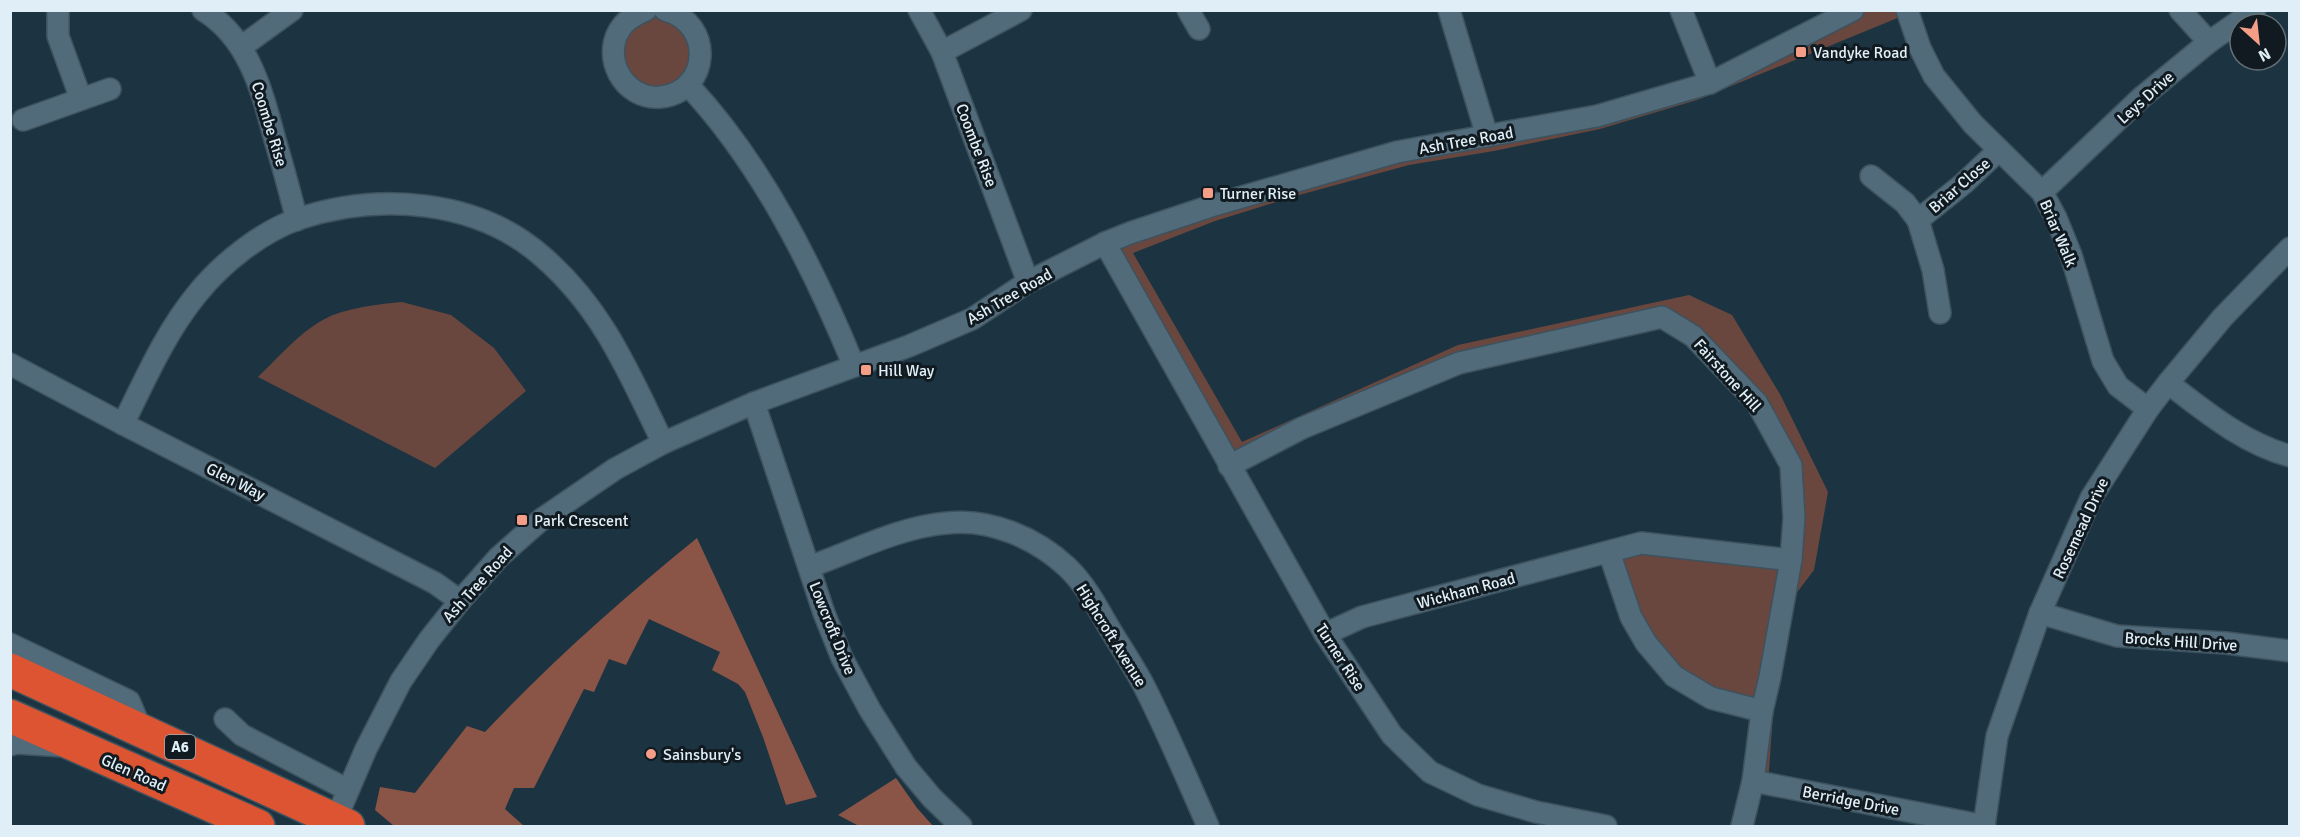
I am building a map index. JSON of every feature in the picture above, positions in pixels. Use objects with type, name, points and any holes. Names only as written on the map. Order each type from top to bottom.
[{"type":"highway","name":"A6","points":[[10,670],[141,729],[339,824]]},
{"type":"highway","name":"Glen Road","points":[[10,716],[77,748],[258,826]]},
{"type":"street","points":[[58,10],[58,36],[81,99]]},
{"type":"street","name":"Coombe Rise","points":[[203,10],[229,31],[241,47],[262,92],[297,220]]},
{"type":"street","points":[[241,47],[292,10]]},
{"type":"street","points":[[646,10],[622,26],[615,39],[613,53],[615,67],[622,80],[632,89],[645,96],[659,97],[673,94],[688,85],[700,62],[700,47],[696,33],[687,21],[665,10]]},
{"type":"street","name":"Coombe Rise","points":[[919,10],[942,52],[1028,282]]},
{"type":"street","points":[[942,52],[1021,10]]},
{"type":"street","points":[[1188,10],[1199,29]]},
{"type":"street","points":[[1449,10],[1487,135]]},
{"type":"street","points":[[1681,10],[1710,83]]},
{"type":"street","name":"Ash Tree Road","points":[[339,824],[348,790],[401,681],[429,640],[460,601],[499,557],[542,519],[615,469],[663,443],[754,403],[909,346],[972,319],[1028,282],[1105,243],[1211,207],[1397,152],[1597,116],[1710,83],[1853,10]]},
{"type":"street","name":"Briar Walk","points":[[1906,10],[1920,48],[1934,76],[1973,124],[2042,192],[2056,218],[2071,255],[2103,361],[2118,386],[2148,409]]},
{"type":"street","points":[[2180,10],[2209,42]]},
{"type":"street","name":"Leys Drive","points":[[2042,192],[2142,98],[2209,42],[2255,10]]},
{"type":"street","points":[[688,85],[718,121],[758,178],[795,237],[835,319],[854,366]]},
{"type":"street","points":[[23,120],[110,89]]},
{"type":"street","name":"Briar Close","points":[[1918,220],[1963,184],[1999,150]]},
{"type":"street","name":"Briar Close","points":[[1871,176],[1905,203],[1918,220],[1933,270],[1940,314]]},
{"type":"street","points":[[123,424],[155,358],[174,326],[197,293],[230,261],[266,235],[297,220],[341,208],[380,203],[415,205],[451,211],[489,223],[518,237],[543,257],[593,310],[613,341],[663,443]]},
{"type":"street","name":"Turner Rise","points":[[1105,243],[1325,634],[1392,735],[1430,772],[1488,798],[1536,812],[1606,826]]},
{"type":"street","name":"Rosemead Drive","points":[[1984,826],[1997,736],[2040,614],[2091,498],[2148,409],[2168,383],[2223,316],[2289,248]]},
{"type":"street","name":"Fairstone Hill","points":[[1229,466],[1302,428],[1459,363],[1662,317],[1693,336],[1757,403],[1791,465],[1794,518],[1791,560],[1762,711],[1753,781],[1742,826]]},
{"type":"street","name":"Glen Way","points":[[10,364],[435,583],[460,601]]},
{"type":"street","points":[[2168,383],[2244,438],[2289,456]]},
{"type":"street","name":"Lowcroft Drive","points":[[754,403],[824,613],[843,658],[870,710],[906,766],[932,798],[961,826]]},
{"type":"street","name":"Highcroft Avenue","points":[[809,567],[903,531],[949,522],[973,523],[999,528],[1022,536],[1048,551],[1069,568],[1088,592],[1144,686],[1208,826]]},
{"type":"street","name":"Wickham Road","points":[[1325,634],[1362,617],[1641,543],[1791,560]]},
{"type":"street","points":[[1609,552],[1631,616],[1646,643],[1674,676],[1711,698],[1762,711]]},
{"type":"street","name":"Brocks Hill Drive","points":[[2040,614],[2117,636],[2289,651]]},
{"type":"street","points":[[10,644],[129,701],[141,729]]},
{"type":"street","points":[[225,719],[242,735],[348,790]]},
{"type":"street","points":[[10,745],[17,743],[77,748]]},
{"type":"street","name":"Berridge Drive","points":[[1753,781],[1984,826]]},
{"type":"shaded area","points":[[1853,11],[1900,11],[1900,17],[1697,100],[1600,129],[1494,151],[1409,165],[1215,221],[1133,253],[1242,442],[1458,345],[1689,295],[1732,315],[1781,396],[1828,492],[1814,570],[1795,595],[1775,686],[1768,784],[1753,781],[1762,711],[1711,698],[1646,643],[1609,552],[1791,560],[1791,465],[1757,403],[1662,317],[1459,363],[1229,466],[1105,243],[1211,206],[1710,83]]},
{"type":"shaded area","points":[[656,17],[667,18],[691,40],[688,73],[670,88],[647,89],[623,66],[623,48],[632,28],[638,23]]},
{"type":"shaded area","points":[[402,302],[451,315],[494,348],[526,391],[435,468],[258,377],[293,342],[322,320],[350,310]]},
{"type":"shaded area","points":[[697,538],[817,797],[786,805],[745,692],[738,684],[712,670],[720,652],[649,619],[626,665],[609,659],[594,692],[584,689],[534,788],[514,788],[505,809],[524,826],[394,826],[375,810],[380,787],[415,793],[467,726],[485,732],[588,631]]},
{"type":"shaded area","points":[[896,778],[933,826],[859,826],[838,815]]},
{"type":"place","name":"Vandyke Road","points":[[1801,52]]},
{"type":"place","name":"Turner Rise","points":[[1208,193]]},
{"type":"place","name":"Hill Way","points":[[866,370]]},
{"type":"place","name":"Park Crescent","points":[[522,520]]},
{"type":"place","name":"Sainsbury's","points":[[651,754]]}]
